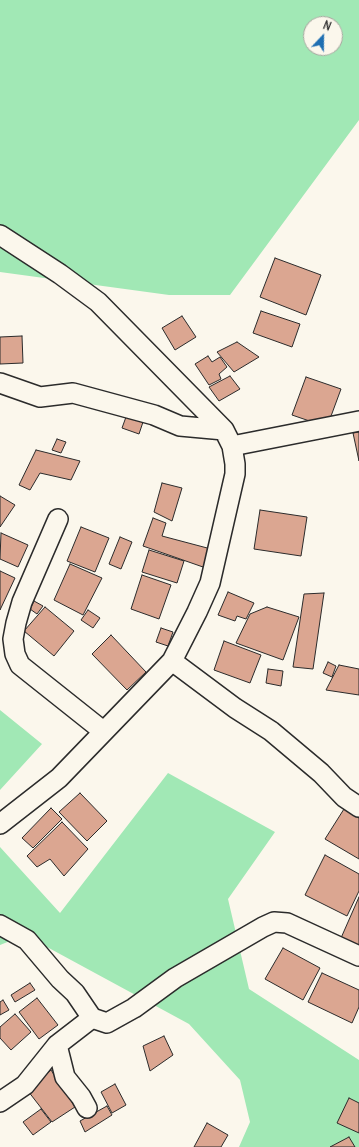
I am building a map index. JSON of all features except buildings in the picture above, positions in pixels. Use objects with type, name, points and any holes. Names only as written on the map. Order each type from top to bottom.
[{"type":"street","points":[[0,235],[60,274],[98,302],[224,430],[232,446],[235,464],[210,583],[172,661],[59,778],[0,824]]},
{"type":"street","points":[[0,383],[40,397],[74,393],[154,415],[180,426],[224,430]]},
{"type":"street","points":[[232,446],[359,421]]},
{"type":"street","points":[[20,665],[15,654],[13,639],[16,623],[22,602],[58,519]]},
{"type":"street","points":[[0,656],[20,665],[103,731]]},
{"type":"street","points":[[172,661],[235,708],[271,731],[321,773],[344,797],[359,807]]},
{"type":"street","points":[[0,925],[27,940],[60,979],[76,993],[92,1018],[107,1023],[134,1008],[175,978],[263,926],[274,922],[287,923],[359,956]]},
{"type":"street","points":[[0,1102],[25,1085],[57,1045],[92,1018]]},
{"type":"street","points":[[57,1045],[65,1077],[81,1097],[87,1108]]},
{"type":"green space","points":[[0,0],[359,0],[359,120],[230,295],[169,295],[0,272]]},
{"type":"green space","points":[[0,710],[42,744],[0,790]]},
{"type":"green space","points":[[168,773],[275,832],[228,899],[249,989],[359,1060],[359,1147],[239,1147],[250,1122],[240,1080],[189,1024],[47,947],[10,941],[0,945],[0,847],[60,913]]}]
